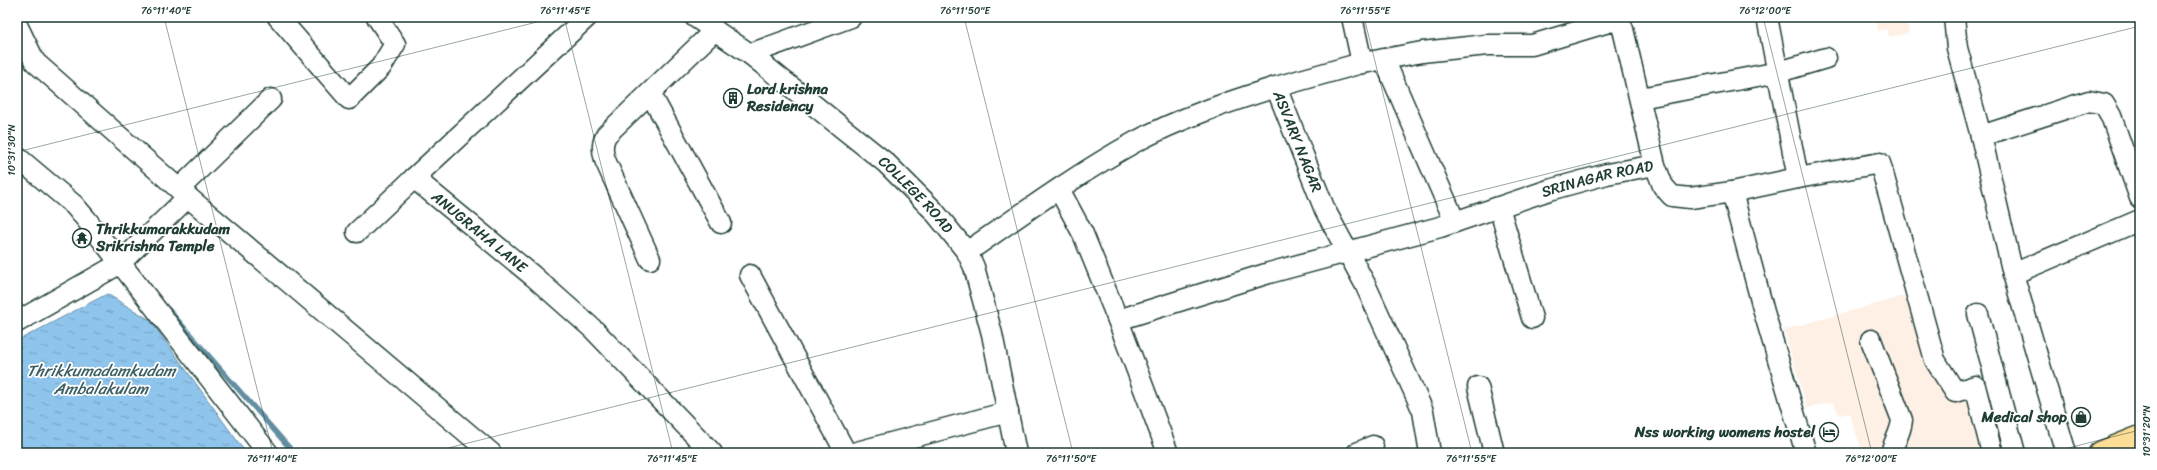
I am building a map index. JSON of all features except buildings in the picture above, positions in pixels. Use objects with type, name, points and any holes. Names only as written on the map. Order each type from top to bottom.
[{"type":"main road","points":[[2100,453],[2140,437]]},
{"type":"street","points":[[278,17],[349,99],[381,67],[395,44],[378,17]]},
{"type":"street","points":[[357,232],[587,17]]},
{"type":"street","name":"COLLEGE ROAD","points":[[695,17],[750,54],[886,164],[933,210],[967,252],[974,267],[992,334],[1016,453]]},
{"type":"street","points":[[750,54],[851,17]]},
{"type":"street","points":[[1352,17],[1362,63]]},
{"type":"street","points":[[1768,17],[1798,178]]},
{"type":"street","points":[[1954,17],[1957,48],[1981,136],[2013,274],[2066,453]]},
{"type":"street","points":[[1276,87],[1384,58],[1487,45],[1532,45],[1612,22],[1619,23],[1623,29],[1655,165]]},
{"type":"street","points":[[17,25],[35,62],[184,193],[491,453]]},
{"type":"street","points":[[650,259],[602,151],[602,143],[606,135],[715,30]]},
{"type":"street","points":[[1384,58],[1455,222]]},
{"type":"street","points":[[1640,98],[1779,72],[1826,58]]},
{"type":"street","name":"ASVARY NAGAR","points":[[967,252],[1059,189],[1135,142],[1207,109],[1276,87],[1326,210],[1349,252],[1423,411],[1430,453]]},
{"type":"street","points":[[650,93],[721,223]]},
{"type":"street","points":[[17,322],[119,264],[271,99]]},
{"type":"street","points":[[1981,136],[2089,100],[2104,104],[2111,116],[2140,198]]},
{"type":"street","name":"SRINAGAR ROAD","points":[[1118,320],[1269,273],[1455,222],[1607,174],[1655,165],[1663,186],[1672,196],[1690,198],[1732,192],[1880,163],[1935,360],[1955,392],[1975,386],[1992,453]]},
{"type":"street","points":[[22,168],[74,205],[268,453]]},
{"type":"street","name":"ANUGRAHA LANE","points":[[414,178],[533,276],[594,330],[712,453]]},
{"type":"street","points":[[1059,189],[1083,234],[1118,320],[1168,453]]},
{"type":"street","points":[[1732,192],[1764,312],[1806,453]]},
{"type":"street","points":[[1500,207],[1532,318]]},
{"type":"street","points":[[2013,274],[2140,220]]},
{"type":"street","points":[[750,275],[846,453]]},
{"type":"street","points":[[1978,314],[2015,453]]},
{"type":"street","points":[[1871,340],[1902,420],[1901,431],[1894,442],[1891,453]]},
{"type":"street","points":[[1478,387],[1494,453]]},
{"type":"street","points":[[853,453],[1008,412]]},
{"type":"shaded area","points":[[1884,17],[1906,17],[1909,33],[1889,37],[1886,29],[1878,31],[1877,19]]},
{"type":"shaded area","points":[[1911,294],[1931,363],[1970,392],[1986,453],[1863,453],[1849,413],[1840,415],[1833,402],[1807,408],[1784,330]]},
{"type":"water","name":"Thrikkumadamkudam Ambalakulam","points":[[107,294],[150,320],[246,453],[17,453],[17,341]]},
{"type":"waterway","points":[[168,309],[294,453]]},
{"type":"place","name":"Lord krishna Residency","points":[[733,98]]},
{"type":"place","name":"Thrikkumarakkudam Srikrishna Temple","points":[[82,238]]},
{"type":"place","name":"Medical shop","points":[[2081,417]]},
{"type":"place","name":"Nss working womens hostel","points":[[1829,432]]}]
